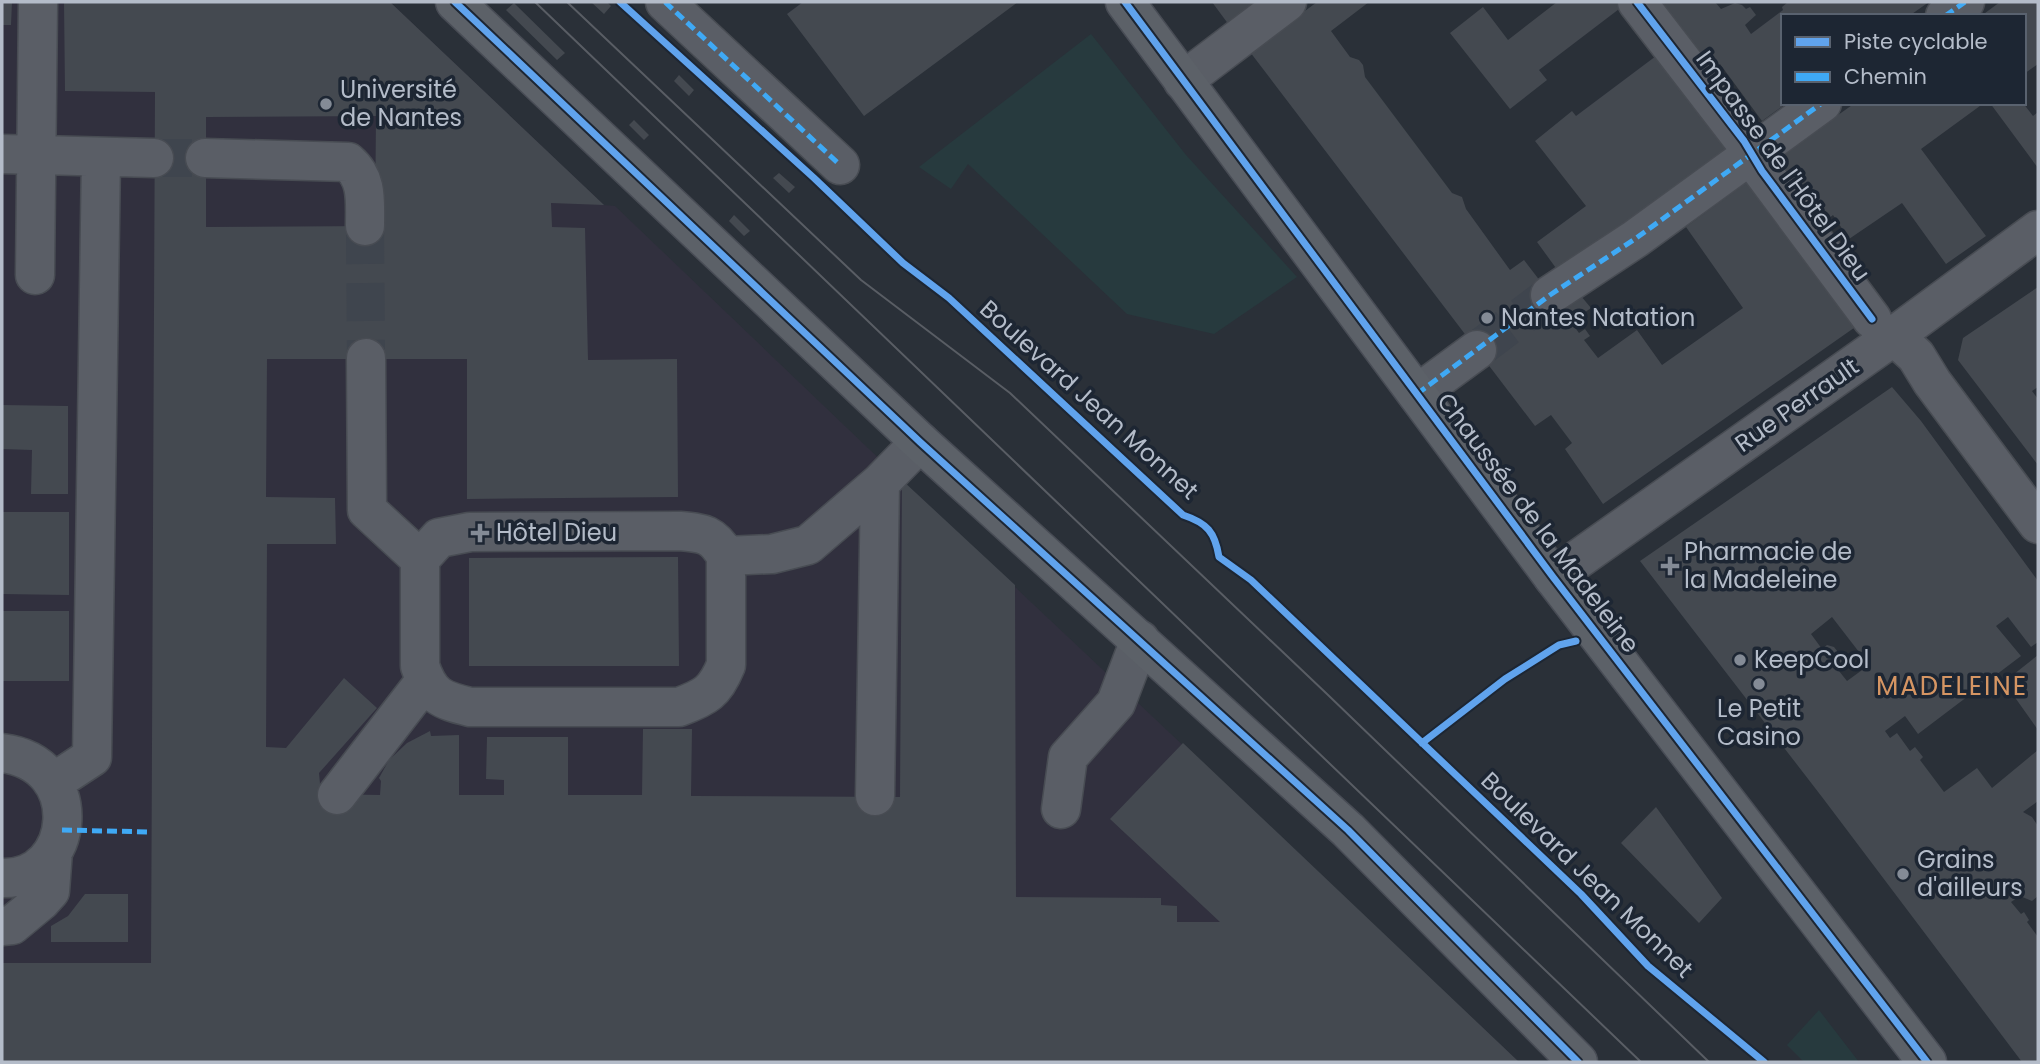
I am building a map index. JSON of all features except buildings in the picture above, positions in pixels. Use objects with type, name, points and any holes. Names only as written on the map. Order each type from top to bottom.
[{"type":"main road","points":[[454,2],[920,442],[1348,830],[1578,1062]]},
{"type":"main road","name":"Chaussée de la Madeleine","points":[[1125,2],[1553,577],[1927,1062]]},
{"type":"street","points":[[35,275],[20,154],[38,2]]},
{"type":"street","points":[[665,2],[840,165]]},
{"type":"street","points":[[1183,81],[1287,2]]},
{"type":"street","name":"Impasse de l'Hôtel Dieu","points":[[1637,2],[1883,328],[1916,356],[1932,382],[2038,524]]},
{"type":"street","points":[[1948,14],[1965,2]]},
{"type":"street","points":[[1550,295],[1635,239],[1819,105]]},
{"type":"street","points":[[20,154],[154,158]]},
{"type":"street","points":[[54,782],[92,757],[101,157]]},
{"type":"street","points":[[205,158],[348,162],[356,169],[365,186],[365,226]]},
{"type":"street","name":"Rue Perrault","points":[[1553,577],[1883,328],[2038,230]]},
{"type":"street","points":[[1417,394],[1477,350]]},
{"type":"street","points":[[366,358],[366,510],[420,559]]},
{"type":"street","points":[[726,556],[772,554],[808,545],[880,483],[920,442]]},
{"type":"street","points":[[875,796],[880,483]]},
{"type":"street","points":[[470,532],[694,532],[709,535],[726,556],[726,665],[710,693],[695,701],[679,707],[470,707],[433,694],[425,681],[420,666],[420,559],[439,538],[470,532]]},
{"type":"street","points":[[1061,809],[1068,757],[1116,703],[1140,640]]},
{"type":"street","points":[[337,795],[425,681]]},
{"type":"street","points":[[2,752],[20,755],[39,766],[54,782],[63,808],[62,830],[53,851],[50,891],[12,925],[2,926]]},
{"type":"street","points":[[2,878],[13,878],[34,870],[53,851]]},
{"type":"shaded area","name":"Hôtel Dieu","points":[[2,2],[390,2],[604,205],[615,206],[1519,1062],[2,1062]]},
{"type":"green space","points":[[1091,34],[1186,155],[1297,277],[1214,334],[1127,314],[968,164],[951,189],[919,167]]},
{"type":"green space","points":[[1819,1010],[1859,1062],[1804,1062],[1787,1045]]},
{"type":"tunnel","points":[[154,158],[205,158]]},
{"type":"tunnel","points":[[365,226],[366,358]]},
{"type":"tunnel","points":[[1477,350],[1550,295]]},
{"type":"tram line","points":[[535,2],[1641,1062]]},
{"type":"tram line","points":[[567,2],[861,280],[1010,393],[1709,1062]]},
{"type":"marked path","points":[[665,2],[840,165]]},
{"type":"marked path","points":[[1948,14],[1965,2]]},
{"type":"marked path","points":[[1417,394],[1550,295],[1635,239],[1819,105]]},
{"type":"marked path","points":[[62,830],[151,832]]},
{"type":"cycle path","points":[[455,2],[920,442],[1348,830],[1578,1062]]},
{"type":"cycle path","name":"Boulevard Jean Monnet","points":[[620,2],[814,178],[903,263],[949,298],[1183,515],[1204,525],[1215,541],[1219,557],[1251,580],[1581,894],[1648,966],[1764,1062]]},
{"type":"cycle path","points":[[1125,2],[1553,577],[1927,1062]]},
{"type":"cycle path","points":[[1637,2],[1744,141],[1762,171],[1872,319]]},
{"type":"cycle path","points":[[1422,743],[1505,679],[1559,645],[1576,641]]},
{"type":"place","name":"Université de Nantes","points":[[326,104]]},
{"type":"place","name":"Nantes Natation","points":[[1487,318]]},
{"type":"place","name":"Hôtel Dieu","points":[[480,533]]},
{"type":"place","name":"Pharmacie de la Madeleine","points":[[1670,566]]},
{"type":"place","name":"KeepCool","points":[[1740,660]]},
{"type":"place","name":"Le Petit Casino","points":[[1759,684]]},
{"type":"place","name":"Grains d'ailleurs","points":[[1903,874]]},
{"type":"district","name":"MADELEINE","points":[[1952,686]]}]
